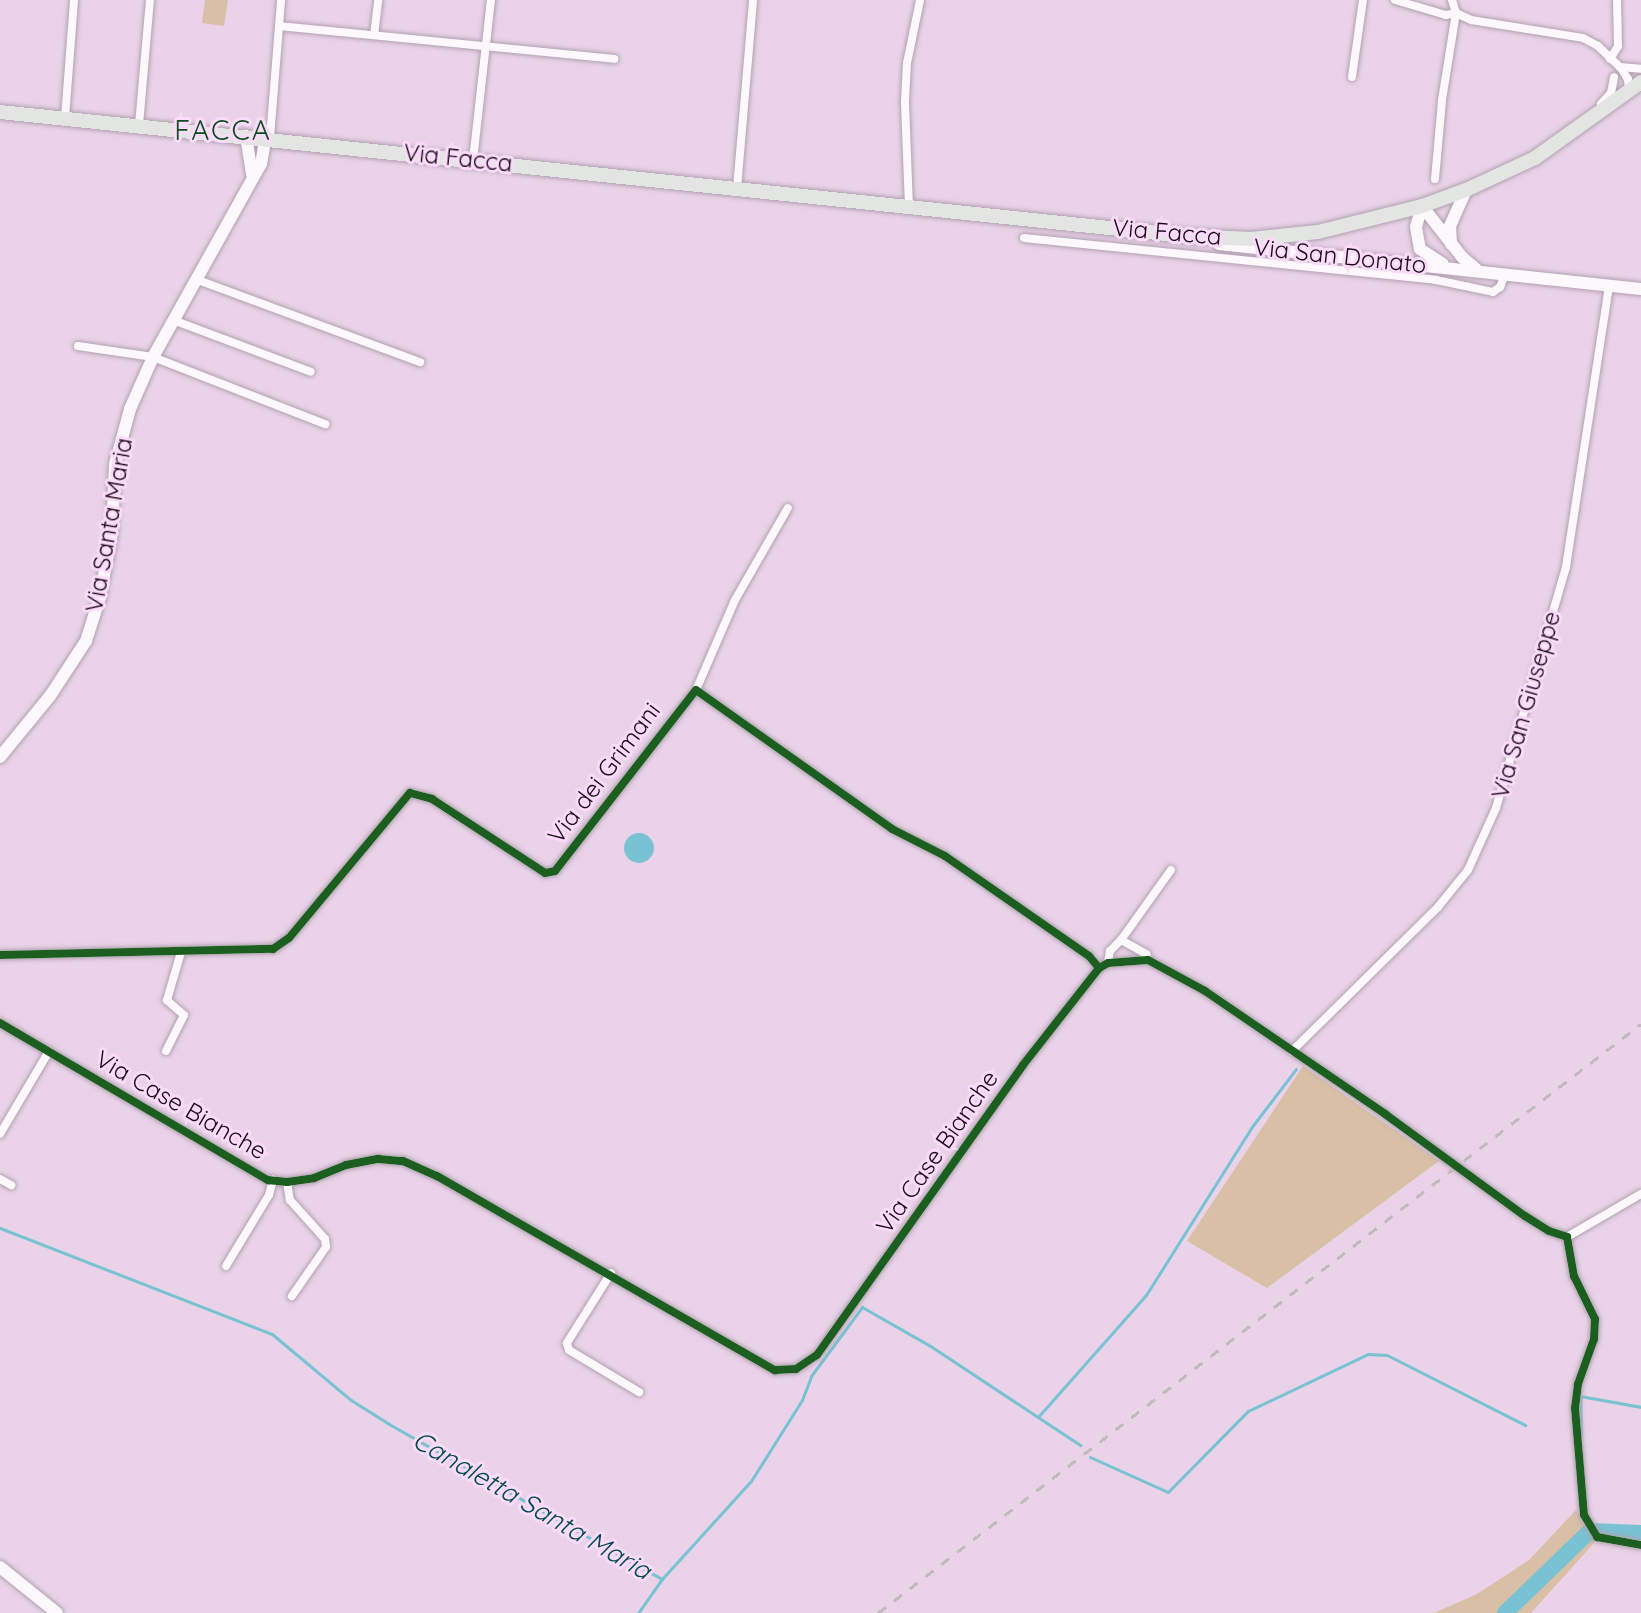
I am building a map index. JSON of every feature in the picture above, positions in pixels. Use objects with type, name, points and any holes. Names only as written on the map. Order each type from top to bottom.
[{"type":"main road","name":"Via Facca","points":[[2,111],[1185,236],[1286,237],[1422,206],[1466,190],[1535,158],[1635,86]]},
{"type":"main road","points":[[246,136],[252,174]]},
{"type":"main road","name":"Via Santa Maria","points":[[0,757],[50,696],[86,641],[100,597],[112,532],[115,464],[130,409],[153,357],[265,154],[268,138]]},
{"type":"main road","name":"Via San Donato","points":[[1451,244],[1450,226],[1466,190]]},
{"type":"main road","name":"Via San Donato","points":[[1422,206],[1451,244],[1477,270]]},
{"type":"main road","name":"Via San Donato","points":[[1422,206],[1416,227],[1420,249],[1449,267]]},
{"type":"main road","name":"Via San Donato","points":[[1185,236],[1207,243],[1641,289]]},
{"type":"main road","points":[[0,1567],[57,1613]]},
{"type":"street","points":[[65,118],[74,0]]},
{"type":"street","points":[[139,125],[150,0]]},
{"type":"street","points":[[268,138],[281,0]]},
{"type":"street","points":[[374,35],[378,0]]},
{"type":"street","points":[[473,160],[491,0]]},
{"type":"street","points":[[737,188],[753,0]]},
{"type":"street","points":[[909,207],[907,63],[920,0]]},
{"type":"street","points":[[1352,77],[1363,0]]},
{"type":"street","points":[[1395,0],[1446,15],[1456,13],[1471,20],[1583,38],[1620,67],[1635,86]]},
{"type":"street","points":[[1435,179],[1442,100],[1456,13],[1452,0]]},
{"type":"street","points":[[1553,145],[1606,99],[1614,77],[1610,59],[1618,46],[1617,0]]},
{"type":"street","points":[[279,26],[614,59]]},
{"type":"street","points":[[1620,67],[1641,69]]},
{"type":"street","points":[[1614,77],[1635,86]]},
{"type":"street","points":[[1024,238],[1436,280],[1493,292],[1500,287],[1505,274]]},
{"type":"street","points":[[198,280],[420,362]]},
{"type":"street","name":"Via San Giuseppe","points":[[1292,1051],[1438,907],[1468,870],[1496,808],[1566,567],[1609,285]]},
{"type":"street","points":[[173,320],[311,372]]},
{"type":"street","points":[[78,346],[153,357],[325,424]]},
{"type":"street","points":[[788,508],[770,534],[735,600],[696,690],[892,829],[945,856],[1104,965],[1148,960],[1205,991],[1549,1231],[1567,1237],[1641,1194]]},
{"type":"street","name":"Via dei Grimani","points":[[0,955],[273,949],[289,938],[410,793],[432,799],[545,873],[555,871],[696,690]]},
{"type":"street","name":"Via Case Bianche","points":[[0,1023],[227,1158],[273,1180],[287,1182],[378,1159],[403,1161],[437,1176],[611,1273],[775,1370],[796,1369],[817,1355],[1023,1065],[1104,965],[1110,951],[1171,870]]},
{"type":"street","points":[[1121,940],[1146,954],[1148,960]]},
{"type":"street","points":[[166,1051],[184,1015],[167,1000],[181,952]]},
{"type":"street","points":[[0,1134],[49,1051]]},
{"type":"street","points":[[0,1179],[11,1185]]},
{"type":"street","points":[[226,1266],[269,1195],[273,1180]]},
{"type":"street","name":"Via Case Bianche","points":[[287,1182],[290,1200],[325,1239],[326,1247],[292,1296]]},
{"type":"street","points":[[1567,1237],[1574,1276],[1595,1319],[1594,1339],[1578,1384],[1575,1408],[1582,1504],[1594,1534],[1605,1540],[1641,1545]]},
{"type":"street","points":[[611,1273],[567,1343],[569,1350],[639,1392]]},
{"type":"shaded area","points":[[205,0],[228,0],[224,26],[202,23]]},
{"type":"shaded area","points":[[1303,1066],[1439,1161],[1267,1288],[1187,1241]]},
{"type":"shaded area","points":[[1576,1510],[1595,1542],[1531,1613],[1434,1613],[1477,1594],[1529,1560]]},
{"type":"water","points":[[639,833],[650,837],[654,848],[650,859],[639,863],[628,859],[624,848],[628,837]]},
{"type":"waterway","points":[[1038,1417],[1146,1295],[1251,1128],[1296,1069]]},
{"type":"waterway","name":"Canaletta Santa Maria","points":[[0,1228],[272,1334],[351,1400],[389,1424],[662,1579],[751,1481],[802,1400],[811,1376],[862,1307],[932,1347],[1080,1445]]},
{"type":"waterway","name":"Canaletta Santa Maria","points":[[1090,1457],[1168,1492],[1248,1411],[1368,1354],[1387,1355],[1525,1425]]},
{"type":"waterway","name":"Canaletta Santa Maria","points":[[1581,1435],[1580,1396],[1641,1407]]},
{"type":"waterway","points":[[1505,1613],[1590,1531],[1641,1533]]},
{"type":"waterway","points":[[638,1613],[662,1579]]},
{"type":"railway","points":[[878,1613],[1641,1024]]},
{"type":"cycle path","points":[[0,955],[273,949],[289,938],[410,793],[432,799],[545,873],[555,871],[696,690],[892,829],[945,856],[1089,956],[1099,968]]},
{"type":"cycle path","points":[[0,1023],[268,1180],[287,1182],[314,1178],[346,1165],[378,1159],[403,1161],[437,1176],[775,1370],[796,1369],[817,1355],[1023,1065],[1099,968],[1108,963],[1148,960],[1205,991],[1385,1114],[1525,1216],[1549,1231],[1567,1237],[1574,1276],[1595,1319],[1594,1339],[1578,1384],[1575,1408],[1584,1515],[1597,1537],[1641,1545]]},
{"type":"district","name":"FACCA","points":[[223,130]]}]
